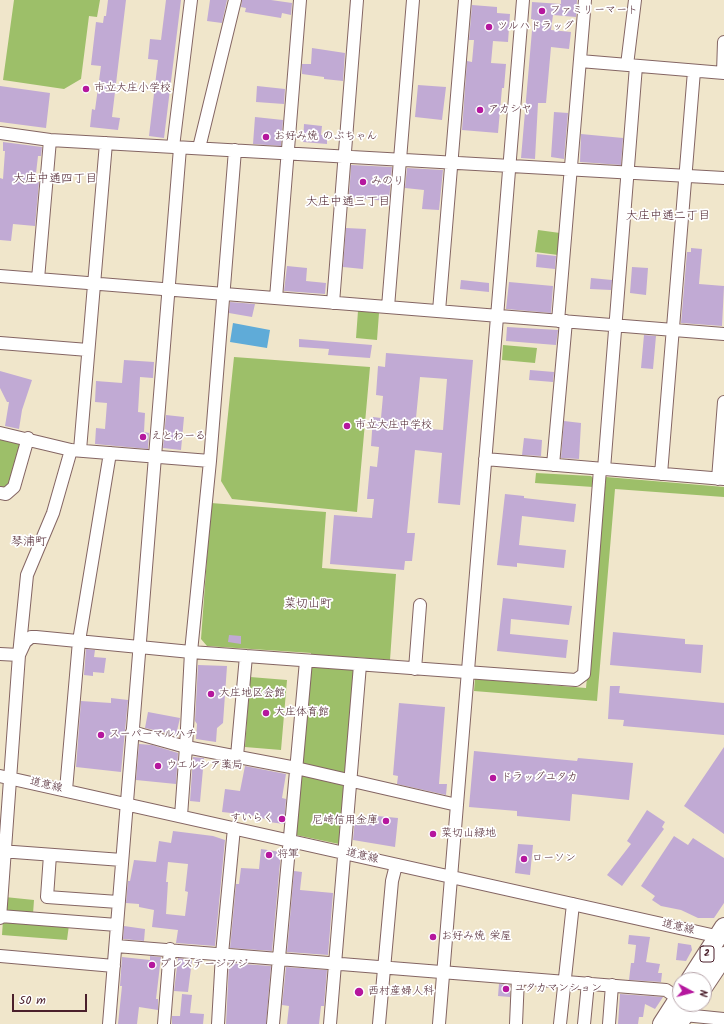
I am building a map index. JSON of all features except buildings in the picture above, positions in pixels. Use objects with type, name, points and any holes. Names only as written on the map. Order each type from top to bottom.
[{"type":"highway","name":"2","points":[[696,972],[722,934]]},
{"type":"highway","name":"2","points":[[712,974],[724,956]]},
{"type":"highway","points":[[662,1024],[678,1012]]},
{"type":"street","points":[[109,1024],[169,290],[177,147],[191,0]]},
{"type":"street","points":[[199,148],[235,0]]},
{"type":"street","points":[[276,298],[300,0]]},
{"type":"street","points":[[333,303],[357,0]]},
{"type":"street","points":[[388,307],[413,0]]},
{"type":"street","points":[[439,311],[465,0]]},
{"type":"street","points":[[439,1024],[508,166],[523,0]]},
{"type":"street","points":[[552,465],[562,321],[570,169],[585,0]]},
{"type":"street","points":[[19,655],[25,642],[31,637],[140,646],[191,652],[468,673],[576,680],[584,674],[627,172],[635,0]]},
{"type":"street","points":[[580,61],[724,73],[724,42]]},
{"type":"street","points":[[661,474],[694,71]]},
{"type":"street","points":[[0,133],[50,140],[724,178]]},
{"type":"street","points":[[38,279],[50,140]]},
{"type":"street","points":[[106,143],[88,350],[76,450],[53,513],[27,575],[5,777],[0,917],[117,925]]},
{"type":"street","points":[[181,816],[191,652],[210,461],[235,150]]},
{"type":"street","points":[[0,276],[724,334]]},
{"type":"street","points":[[0,343],[88,350]]},
{"type":"street","points":[[485,459],[721,479],[724,402]]},
{"type":"street","points":[[0,432],[76,450],[210,461]]},
{"type":"street","points":[[0,493],[6,494],[14,487],[28,438]]},
{"type":"street","points":[[66,790],[79,641],[110,453]]},
{"type":"street","points":[[415,669],[420,605]]},
{"type":"street","points":[[0,654],[19,655]]},
{"type":"street","points":[[237,756],[246,656]]},
{"type":"street","points":[[273,1024],[306,661]]},
{"type":"street","points":[[330,1024],[343,853],[360,665]]},
{"type":"street","points":[[132,732],[186,747],[296,768],[457,805]]},
{"type":"street","name":"道意線","points":[[5,777],[573,904],[722,934]]},
{"type":"street","points":[[218,1024],[222,954],[234,828]]},
{"type":"street","points":[[2,851],[122,860]]},
{"type":"street","points":[[50,855],[47,897],[118,902]]},
{"type":"street","points":[[379,1024],[392,881],[396,865]]},
{"type":"street","points":[[567,1024],[560,1024],[573,904]]},
{"type":"street","points":[[116,946],[170,949],[612,985],[666,990],[672,996]]},
{"type":"street","points":[[164,1024],[170,949]]},
{"type":"street","points":[[0,956],[114,966]]},
{"type":"street","points":[[516,1024],[518,978]]},
{"type":"street","points":[[584,1024],[588,983]]},
{"type":"street","points":[[609,1024],[612,985]]},
{"type":"street","points":[[698,1012],[724,1019]]},
{"type":"green space","points":[[14,0],[100,0],[97,17],[89,16],[81,79],[64,89],[3,80]]},
{"type":"green space","points":[[538,230],[560,233],[558,255],[535,252]]},
{"type":"green space","points":[[358,311],[379,313],[377,340],[356,338]]},
{"type":"green space","points":[[503,345],[537,348],[535,363],[502,360]]},
{"type":"green space","points":[[234,357],[370,367],[357,512],[232,499],[221,481]]},
{"type":"green space","points":[[0,438],[23,441],[12,486],[0,491]]},
{"type":"green space","points":[[536,473],[591,476],[594,479],[593,487],[535,483]]},
{"type":"green space","points":[[606,477],[724,487],[724,497],[615,489],[597,701],[474,691],[475,679],[586,688]]},
{"type":"green space","points":[[211,503],[326,512],[322,568],[396,574],[390,660],[355,657],[339,844],[296,835],[311,653],[207,646],[201,639]]},
{"type":"green space","name":"大庄体育館","points":[[250,677],[287,680],[281,750],[245,747]]},
{"type":"green space","points":[[5,897],[34,900],[33,914],[3,912]]},
{"type":"green space","points":[[3,920],[69,925],[67,940],[2,935]]},
{"type":"water","points":[[233,323],[270,330],[267,348],[230,342]]},
{"type":"place","name":"ファミリーマート","points":[[542,11]]},
{"type":"place","name":"ツルハドラッグ","points":[[489,27]]},
{"type":"place","name":"市立大庄小学校","points":[[86,89]]},
{"type":"place","name":"アカシヤ","points":[[480,110]]},
{"type":"place","name":"お好み焼 のぶちゃん","points":[[266,137]]},
{"type":"place","name":"みのり","points":[[363,182]]},
{"type":"place","name":"市立大庄中学校","points":[[347,426]]},
{"type":"place","name":"えとわーる","points":[[143,437]]},
{"type":"place","name":"大庄地区会館","points":[[211,694]]},
{"type":"place","name":"大庄体育館","points":[[266,713]]},
{"type":"place","name":"スーパーマルハチ","points":[[101,735]]},
{"type":"place","name":"ウエルシア薬局","points":[[158,766]]},
{"type":"place","name":"ドラッグユタカ","points":[[493,778]]},
{"type":"place","name":"すいらく","points":[[282,819]]},
{"type":"place","name":"尼崎信用金庫","points":[[386,821]]},
{"type":"place","name":"菜切山緑地","points":[[433,834]]},
{"type":"place","name":"将軍","points":[[269,855]]},
{"type":"place","name":"ローソン","points":[[524,859]]},
{"type":"place","name":"お好み焼 栄屋","points":[[433,937]]},
{"type":"place","name":"プレステージフジ","points":[[152,965]]},
{"type":"place","name":"ユタカマンション","points":[[506,989]]},
{"type":"place","name":"西村産婦人科","points":[[359,992]]},
{"type":"district","name":"大庄中通四丁目","points":[[55,180]]},
{"type":"district","name":"大庄中通三丁目","points":[[348,203]]},
{"type":"district","name":"大庄中通二丁目","points":[[668,217]]},
{"type":"district","name":"琴浦町","points":[[29,543]]},
{"type":"district","name":"菜切山町","points":[[308,605]]}]
